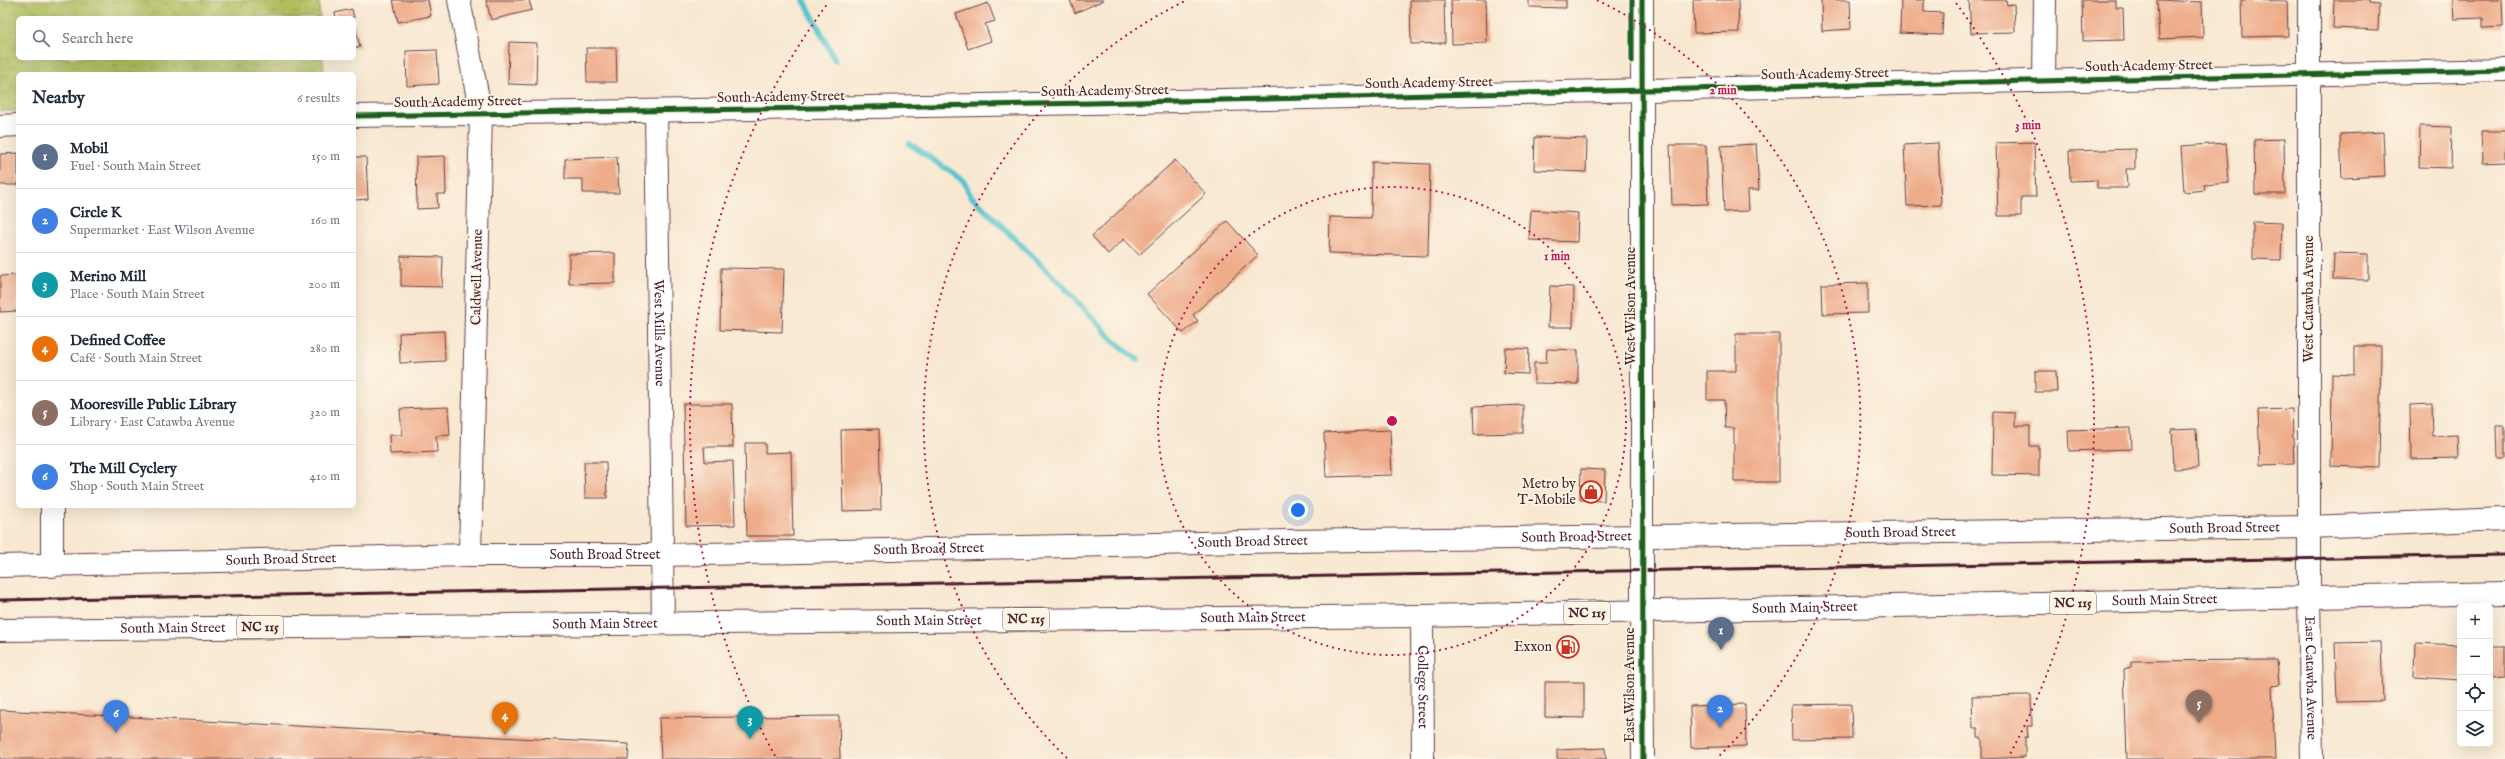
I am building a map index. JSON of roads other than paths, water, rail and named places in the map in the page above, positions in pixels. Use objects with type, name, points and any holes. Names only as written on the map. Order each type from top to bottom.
[{"type":"street","name":"Caldwell Avenue","points":[[459,0],[481,114],[470,555]]},
{"type":"street","name":"West Wilson Avenue","points":[[1642,0],[1642,612]]},
{"type":"street","points":[[2044,80],[2045,0]]},
{"type":"street","name":"West Catawba Avenue","points":[[2309,0],[2309,598]]},
{"type":"street","name":"South Academy Street","points":[[356,116],[1642,90],[2505,70]]},
{"type":"street","name":"West Mills Avenue","points":[[656,111],[663,622]]},
{"type":"street","points":[[0,126],[16,125]]},
{"type":"street","points":[[52,508],[52,566]]},
{"type":"street","name":"South Broad Street","points":[[0,566],[52,566],[470,555],[662,555],[1288,541],[2309,527],[2505,519]]},
{"type":"street","name":"South Main Street","points":[[0,630],[663,622],[1422,616],[2505,593]]},
{"type":"street","name":"East Catawba Avenue","points":[[2309,598],[2312,759]]},
{"type":"street","name":"East Wilson Avenue","points":[[1642,612],[1643,759]]},
{"type":"street","name":"College Street","points":[[1422,616],[1423,759]]},
{"type":"waterway","points":[[804,0],[835,60]]},
{"type":"waterway","points":[[910,144],[964,181],[970,195],[1062,285],[1115,342],[1138,360]]},
{"type":"railway","points":[[0,600],[2505,555]]},
{"type":"place","name":"Metro by T-Mobile","points":[[1591,492]]},
{"type":"place","name":"Exxon","points":[[1568,647]]},
{"type":"place","name":"Mobil","points":[[1721,650]]},
{"type":"place","name":"Mooresville Public Library","points":[[2199,723]]},
{"type":"place","name":"Circle K","points":[[1720,728]]},
{"type":"place","name":"The Mill Cyclery","points":[[116,733]]},
{"type":"place","name":"Defined Coffee","points":[[505,735]]},
{"type":"place","name":"Merino Mill","points":[[750,739]]}]
